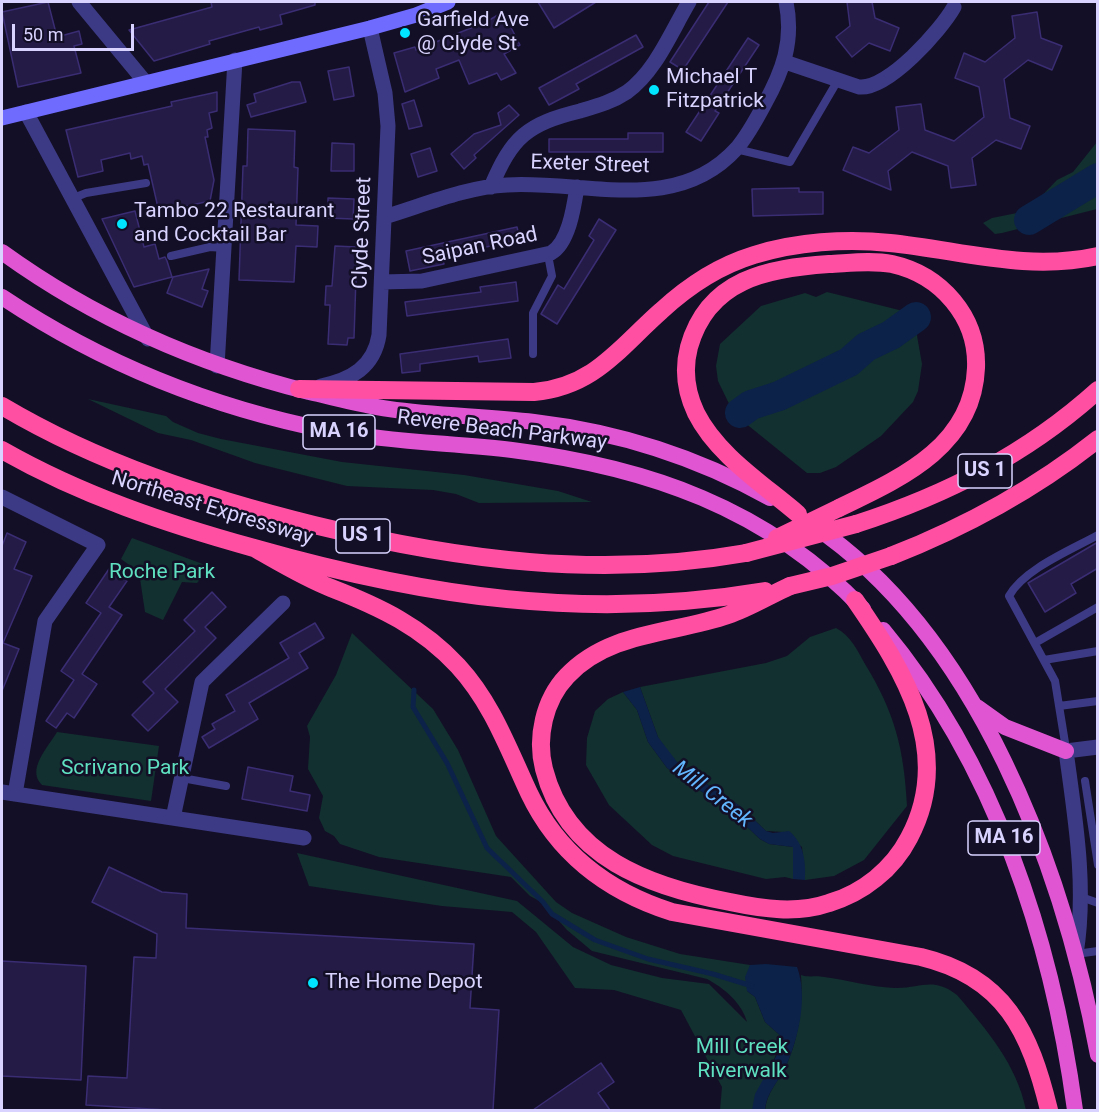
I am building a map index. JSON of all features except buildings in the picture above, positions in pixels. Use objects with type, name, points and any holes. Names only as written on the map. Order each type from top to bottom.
[{"type":"highway","points":[[299,389],[534,392],[558,389],[596,372],[667,305],[703,278],[752,256],[785,248],[857,242],[887,243],[1000,260],[1042,263],[1098,256]]},
{"type":"highway","name":"Revere Beach Parkway","points":[[2,252],[69,298],[148,339],[217,366],[299,389],[389,409],[532,422],[636,441],[702,464],[752,488],[798,514],[844,548],[887,589],[938,651],[970,700],[1010,777],[1035,832],[1076,954],[1098,1054]]},
{"type":"highway","points":[[746,554],[890,485],[933,453],[949,436],[964,414],[975,384],[975,349],[965,316],[940,287],[924,276],[890,264],[855,262],[804,266],[758,275],[730,288],[717,298],[699,322],[693,335],[686,376],[697,414],[719,446],[798,514]]},
{"type":"highway","name":"Revere Beach Parkway","points":[[2,297],[52,329],[121,364],[185,391],[244,410],[302,425],[361,436],[561,457],[597,463],[656,479],[699,495],[760,527],[816,566],[855,600],[894,644],[928,692],[964,753],[998,823],[1030,906],[1047,964],[1061,1022],[1076,1110]]},
{"type":"highway","name":"Northeast Expressway","points":[[2,406],[72,444],[153,478],[267,513],[414,547],[502,561],[592,567],[686,563],[746,554],[856,525],[918,503],[978,475],[1047,431],[1098,390]]},
{"type":"highway","name":"Northeast Expressway","points":[[2,450],[61,480],[126,508],[254,548],[420,587],[479,597],[567,605],[628,605],[689,601],[790,586],[832,576],[891,556],[987,512],[1031,487],[1098,439]]},
{"type":"highway","points":[[254,548],[330,588],[388,611],[444,652],[472,684],[496,719],[529,794],[549,827],[574,857],[604,881],[638,899],[672,912],[921,957],[960,970],[993,992],[1020,1024],[1032,1052],[1049,1110]]},
{"type":"highway","points":[[790,586],[728,615],[643,635],[608,648],[574,669],[555,691],[545,716],[540,744],[548,782],[556,800],[577,830],[602,854],[629,873],[680,892],[786,910],[807,908],[847,897],[865,886],[894,861],[911,835],[923,807],[926,787],[926,747],[922,726],[905,681],[855,600]]},
{"type":"highway","points":[[970,700],[1005,726],[1066,751]]},
{"type":"main road","points":[[2,118],[370,28],[416,15],[448,2]]},
{"type":"street","points":[[78,2],[146,83]]},
{"type":"street","points":[[491,187],[506,154],[528,129],[557,117],[606,104],[632,88],[651,66],[690,2]]},
{"type":"street","name":"Exeter Street","points":[[384,217],[491,187],[526,184],[628,192],[667,187],[706,171],[736,149],[764,105],[785,62],[789,33],[786,2]]},
{"type":"street","points":[[785,62],[862,87],[876,84],[934,35],[955,4]]},
{"type":"street","name":"Clyde Street","points":[[299,389],[347,379],[370,361],[379,335],[388,115],[370,28]]},
{"type":"street","points":[[217,366],[226,248],[235,60]]},
{"type":"street","points":[[26,112],[148,339]]},
{"type":"street","name":"Saipan Road","points":[[382,282],[415,282],[548,255],[555,251],[562,240],[577,188]]},
{"type":"street","points":[[2,496],[98,545],[45,621],[8,793],[304,838]]},
{"type":"street","points":[[173,818],[202,682],[283,603]]},
{"type":"street","points":[[1076,954],[1084,828],[1066,751],[1098,747]]},
{"type":"lane","points":[[736,149],[790,162],[838,80]]},
{"type":"lane","points":[[71,199],[86,193],[146,183]]},
{"type":"lane","points":[[171,256],[210,247],[226,248]]},
{"type":"lane","points":[[533,354],[534,309],[552,276],[548,255]]},
{"type":"lane","points":[[1066,751],[1055,681],[1009,596],[1026,576],[1098,535]]},
{"type":"lane","points":[[1035,643],[1098,607]]},
{"type":"lane","points":[[1044,660],[1098,651]]},
{"type":"lane","points":[[1059,706],[1098,701]]},
{"type":"lane","points":[[182,778],[226,786]]},
{"type":"lane","points":[[1085,781],[1084,828],[1098,865]]},
{"type":"lane","points":[[1081,897],[1098,903]]},
{"type":"lane","points":[[1076,954],[1098,951]]},
{"type":"green space","points":[[1097,142],[1097,209],[995,234],[983,223],[992,218],[1027,211],[1057,180],[1073,172]]},
{"type":"green space","points":[[827,292],[907,312],[916,330],[922,364],[918,391],[913,402],[881,436],[836,467],[820,473],[807,473],[734,414],[718,381],[716,366],[720,344],[761,306],[805,293],[816,297]]},
{"type":"green space","points":[[88,399],[166,416],[173,422],[198,433],[221,439],[342,462],[464,475],[558,491],[592,502],[479,503],[456,494],[433,490],[347,486],[255,463],[191,440],[158,433]]},
{"type":"green space","name":"Roche Park","points":[[132,538],[211,567],[197,583],[182,582],[163,620],[145,612],[139,572],[121,559]]},
{"type":"green space","points":[[836,628],[850,639],[891,715],[900,749],[907,806],[864,860],[834,876],[805,880],[802,847],[783,832],[766,831],[740,806],[681,767],[668,753],[658,737],[640,687],[766,663],[787,656],[810,637]]},
{"type":"green space","name":"Mill Creek Riverwalk","points":[[352,633],[433,709],[458,750],[496,836],[556,902],[572,913],[626,937],[680,954],[750,965],[747,991],[755,997],[765,1022],[783,1038],[783,1044],[777,1052],[754,1110],[720,1110],[722,1087],[681,1010],[614,990],[575,988],[536,932],[512,912],[442,906],[309,886],[297,853],[517,901],[573,947],[611,965],[662,978],[709,984],[747,1022],[745,1015],[732,997],[707,979],[592,951],[567,930],[543,903],[530,896],[511,877],[379,857],[340,844],[334,836],[325,831],[319,818],[323,796],[308,769],[310,737],[307,726],[336,675]]},
{"type":"green space","points":[[623,692],[637,710],[648,742],[667,768],[730,811],[760,839],[769,844],[793,847],[793,879],[785,877],[766,879],[673,856],[652,845],[609,805],[586,765],[587,738],[595,711],[608,699]]},
{"type":"green space","name":"Scrivano Park","points":[[57,732],[159,746],[151,801],[42,785],[36,772],[37,766]]},
{"type":"green space","points":[[801,975],[821,976],[885,987],[933,985],[948,989],[957,995],[999,1049],[1016,1078],[1026,1110],[765,1110],[773,1087],[786,1066],[797,1033],[801,1009]]},
{"type":"water","points":[[640,687],[658,737],[681,767],[740,806],[766,831],[773,833],[789,831],[798,841],[803,853],[805,880],[793,879],[793,847],[769,844],[760,839],[730,811],[667,768],[648,742],[637,710],[623,692]]},
{"type":"water","points":[[750,965],[797,967],[802,990],[801,1016],[791,1053],[768,1097],[765,1110],[752,1110],[755,1094],[783,1044],[783,1038],[765,1022],[755,997],[747,991],[745,977]]},
{"type":"waterway","name":"Mill Creek","points":[[1029,220],[1098,178]]},
{"type":"waterway","name":"Mill Creek","points":[[740,413],[751,405],[779,396],[849,362],[866,347],[891,335],[916,317]]},
{"type":"waterway","points":[[414,690],[413,707],[447,763],[487,848],[543,902],[552,914],[595,940],[648,959],[713,974],[752,986]]},
{"type":"place","name":"Garfield Ave @ Clyde St","points":[[405,33]]},
{"type":"place","name":"Michael T Fitzpatrick","points":[[654,90]]},
{"type":"place","name":"Tambo 22 Restaurant and Cocktail Bar","points":[[122,224]]},
{"type":"place","name":"The Home Depot","points":[[313,983]]}]
